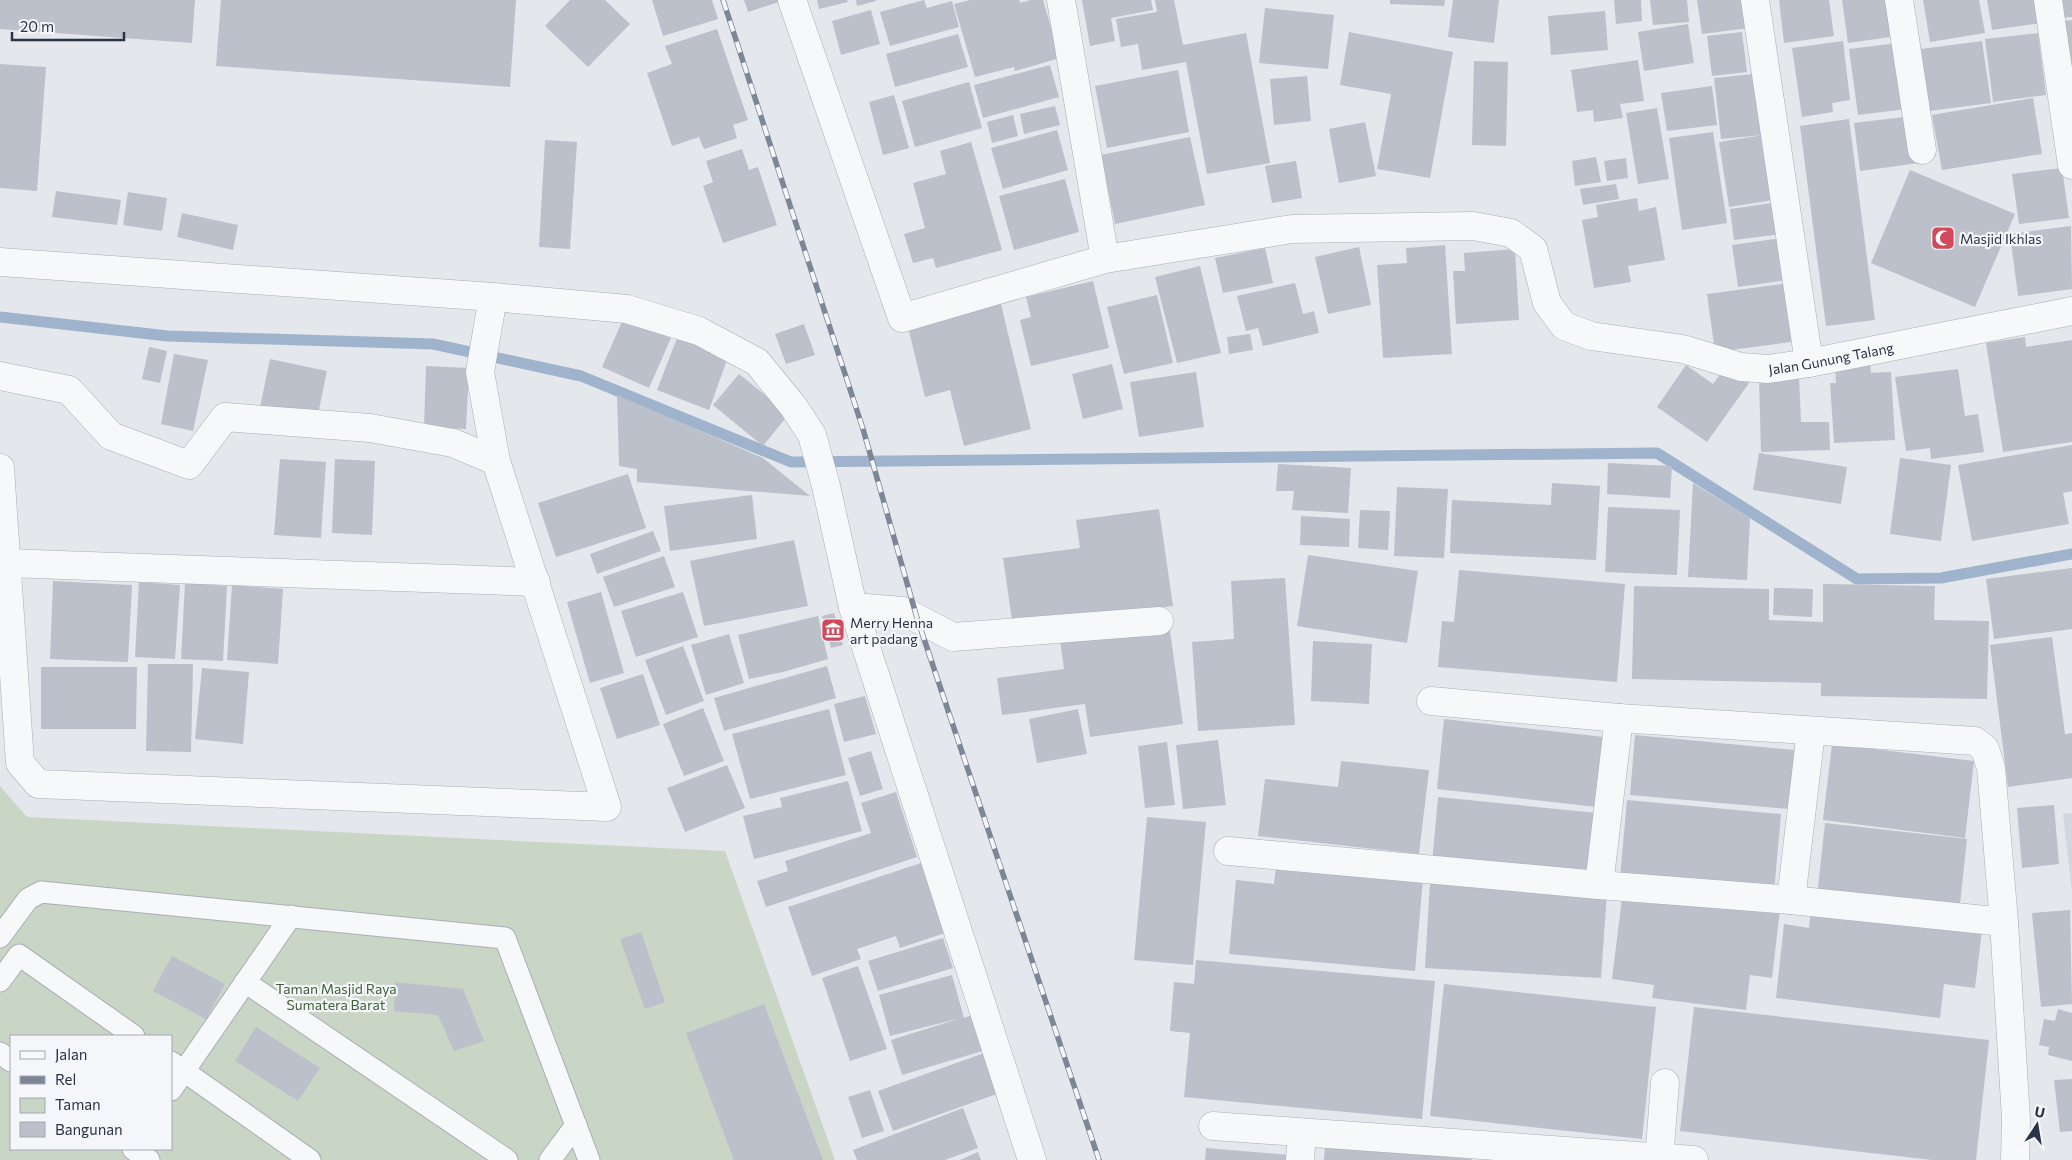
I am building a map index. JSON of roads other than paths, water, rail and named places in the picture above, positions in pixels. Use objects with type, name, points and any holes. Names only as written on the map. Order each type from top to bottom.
[{"type":"street","name":"Jalan Gunung Talang","points":[[792,0],[902,318],[1105,259],[1292,229],[1473,226],[1511,233],[1533,249],[1547,303],[1564,326],[1591,336],[1683,349],[1741,367],[1768,370],[2072,311]]},
{"type":"street","points":[[1061,0],[1105,259]]},
{"type":"street","points":[[1755,0],[1809,363]]},
{"type":"street","points":[[1899,0],[1922,150]]},
{"type":"street","points":[[2048,0],[2072,165]]},
{"type":"street","points":[[0,262],[494,297],[628,309],[698,330],[757,362],[793,406],[812,435],[826,486],[853,607],[1032,1160]]},
{"type":"street","points":[[0,468],[20,763],[38,784],[607,806],[496,461],[480,372],[486,328],[494,297]]},
{"type":"street","points":[[0,376],[69,390],[111,436],[188,465],[225,417],[370,428],[453,443],[496,461]]},
{"type":"street","points":[[6,563],[536,582]]},
{"type":"street","points":[[853,607],[903,611],[953,638],[1159,621]]},
{"type":"street","points":[[1431,701],[1619,718],[1975,741],[1985,749],[1991,768],[2004,922],[2016,1119],[2015,1160]]},
{"type":"street","points":[[1598,886],[1619,718]]},
{"type":"street","points":[[1791,900],[1811,731]]},
{"type":"street","points":[[1228,851],[1598,886],[1791,900],[2004,922]]},
{"type":"street","points":[[1659,1159],[1665,1083]]},
{"type":"street","points":[[1213,1126],[1301,1147],[1694,1160]]},
{"type":"lane","points":[[0,937],[28,899],[41,892],[505,938],[589,1160]]},
{"type":"lane","points":[[172,1087],[178,1067],[245,982],[291,916]]},
{"type":"lane","points":[[0,981],[19,955],[133,1035]]},
{"type":"lane","points":[[245,982],[507,1160]]},
{"type":"lane","points":[[178,1067],[310,1160]]},
{"type":"lane","points":[[550,1160],[576,1125]]},
{"type":"lane","points":[[133,1150],[148,1160]]},
{"type":"waterway","points":[[0,317],[168,336],[433,344],[581,376],[791,462],[1657,453],[1857,579],[1941,578],[2072,554]]},
{"type":"railway","points":[[723,0],[863,429],[917,618],[1099,1160]]},
{"type":"place","name":"Masjid Ikhlas","points":[[1943,238]]},
{"type":"place","name":"Merry Henna art padang","points":[[833,630]]},
{"type":"park label","name":"Taman Masjid Raya Sumatera Barat","points":[[336,996]]}]
